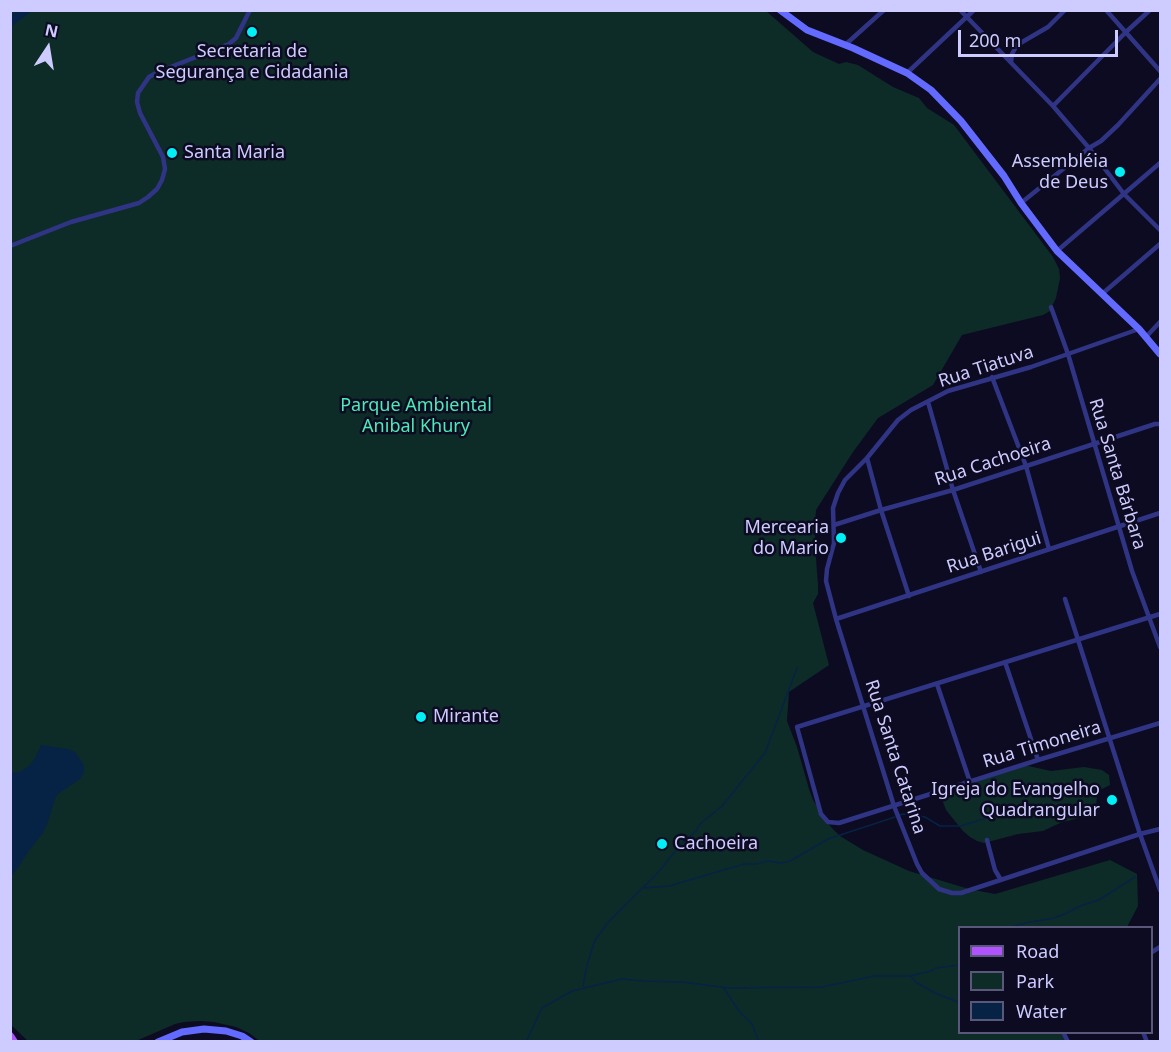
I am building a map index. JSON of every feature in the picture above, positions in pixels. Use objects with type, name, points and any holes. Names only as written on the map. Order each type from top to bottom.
[{"type":"main road","points":[[784,11],[807,30],[907,73],[931,90],[961,121],[1004,176],[1057,251],[1139,329],[1161,354]]},
{"type":"main road","points":[[158,1041],[182,1032],[204,1029],[225,1031],[251,1041]]},
{"type":"main road","points":[[10,1036],[15,1041]]},
{"type":"street","points":[[10,246],[71,222],[139,203],[148,198],[157,189],[165,169],[162,157],[140,113],[137,102],[138,93],[149,77],[158,72],[229,44],[236,38],[250,10]]},
{"type":"street","points":[[845,45],[884,10]]},
{"type":"street","points":[[960,10],[1053,106],[1124,194],[1161,230]]},
{"type":"street","points":[[907,73],[974,10]]},
{"type":"street","points":[[1011,62],[1017,45],[1047,27],[1065,10]]},
{"type":"street","points":[[1106,10],[1161,71]]},
{"type":"street","points":[[1053,106],[1150,10]]},
{"type":"street","points":[[1021,203],[1089,148],[1101,141],[1161,79]]},
{"type":"street","points":[[1057,251],[1161,163]]},
{"type":"street","points":[[1102,294],[1161,244]]},
{"type":"street","name":"Rua Santa Bárbara","points":[[1051,307],[1068,354],[1132,571],[1161,647]]},
{"type":"street","points":[[1146,337],[1161,322]]},
{"type":"street","name":"Rua Tiatuva","points":[[834,525],[833,508],[845,480],[867,458],[898,420],[910,410],[948,391],[1031,367],[1139,329]]},
{"type":"street","points":[[992,378],[1026,466],[1049,549]]},
{"type":"street","points":[[927,402],[952,490],[981,572]]},
{"type":"street","name":"Rua Cachoeira","points":[[834,525],[1161,424]]},
{"type":"street","points":[[867,458],[909,596]]},
{"type":"street","name":"Rua Barigui","points":[[836,619],[1161,513]]},
{"type":"street","name":"Rua Santa Catarina","points":[[834,525],[834,543],[826,580],[836,619],[894,806],[917,864],[922,873],[939,889],[952,894],[961,893],[1161,829]]},
{"type":"street","points":[[1065,599],[1140,834],[1161,890]]},
{"type":"street","points":[[864,706],[1161,614]]},
{"type":"street","points":[[1005,662],[1038,760]]},
{"type":"street","points":[[937,684],[969,782]]},
{"type":"street","name":"Rua Timoneira","points":[[864,706],[797,727],[821,814],[828,822],[839,823],[1161,723]]},
{"type":"street","points":[[987,840],[995,870],[1001,880]]},
{"type":"green space","name":"Parque Ambiental Anibal Khury","points":[[10,11],[766,11],[813,52],[839,64],[846,62],[858,65],[893,87],[919,98],[927,108],[954,125],[1053,257],[1059,269],[1060,278],[1056,298],[1050,311],[1043,315],[962,335],[933,385],[878,418],[816,510],[815,545],[818,594],[813,603],[829,665],[789,692],[787,721],[813,800],[830,826],[840,836],[863,850],[909,871],[969,889],[995,894],[1110,860],[1137,874],[1138,906],[1128,926],[958,926],[958,1034],[1062,1034],[1065,1041],[261,1042],[236,1027],[200,1021],[175,1024],[136,1041],[28,1041],[10,1024]]},
{"type":"green space","points":[[1024,765],[1051,771],[1084,767],[1102,770],[1109,775],[1110,785],[1100,790],[1097,795],[1096,808],[1091,815],[1060,823],[1043,831],[1018,834],[984,843],[963,831],[946,810],[943,802],[944,792],[949,786]]},
{"type":"water","points":[[41,745],[75,752],[84,765],[84,772],[80,779],[58,794],[43,833],[11,876],[11,773],[19,772],[29,766]]},
{"type":"waterway","points":[[10,22],[26,10]]},
{"type":"waterway","points":[[583,986],[595,940],[607,924],[657,874],[700,824],[722,806],[765,753],[797,668]]},
{"type":"waterway","points":[[900,815],[925,817],[940,826],[961,826],[993,816],[1069,804]]},
{"type":"waterway","points":[[643,888],[669,886],[744,864],[790,861],[828,839],[895,817]]},
{"type":"waterway","points":[[1015,926],[1054,918],[1099,900],[1135,877]]},
{"type":"waterway","points":[[526,1042],[542,1008],[572,991],[622,979],[683,982],[728,988],[822,987],[874,976],[910,976],[936,968],[958,965]]},
{"type":"waterway","points":[[910,976],[917,983],[935,993],[958,1002]]},
{"type":"waterway","points":[[724,988],[738,1010],[752,1024],[759,1042]]},
{"type":"place","name":"Secretaria de Segurança e Cidadania","points":[[252,32]]},
{"type":"place","name":"Santa Maria","points":[[172,153]]},
{"type":"place","name":"Assembléia de Deus","points":[[1120,172]]},
{"type":"place","name":"Mercearia do Mario","points":[[841,538]]},
{"type":"place","name":"Mirante","points":[[421,717]]},
{"type":"place","name":"Igreja do Evangelho Quadrangular","points":[[1112,800]]},
{"type":"place","name":"Cachoeira","points":[[662,844]]}]
